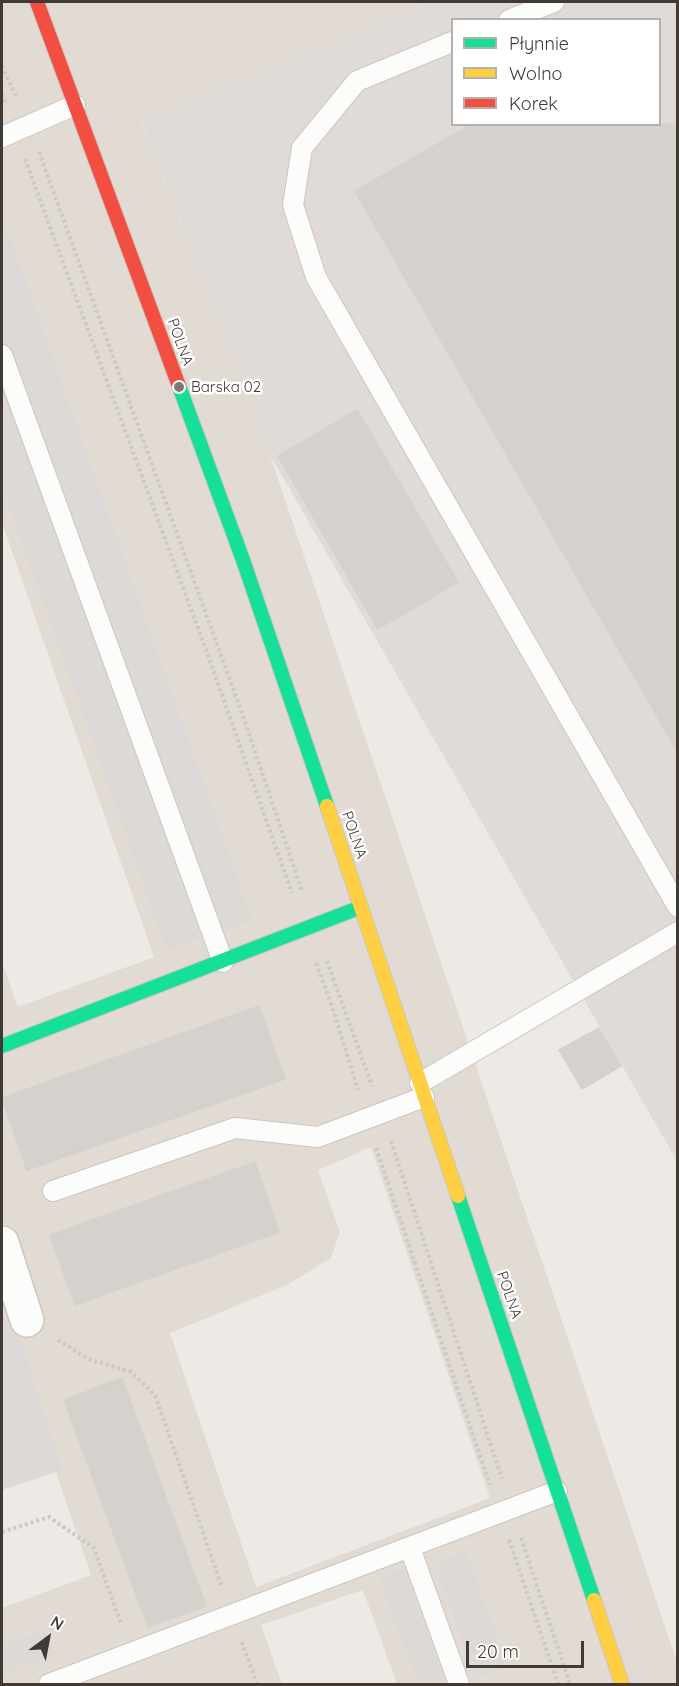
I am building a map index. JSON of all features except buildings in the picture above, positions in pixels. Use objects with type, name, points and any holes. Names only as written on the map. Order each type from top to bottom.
[{"type":"street","name":"POLNA","points":[[37,2],[243,560],[622,1684]]},
{"type":"street","points":[[2,1046],[361,907]]},
{"type":"street","points":[[2,1243],[27,1320]]},
{"type":"lane","points":[[514,18],[554,2]]},
{"type":"lane","points":[[451,43],[357,81],[302,148],[293,205],[316,277],[678,907]]},
{"type":"lane","points":[[15,131],[75,105]]},
{"type":"lane","points":[[2,355],[223,962]]},
{"type":"lane","points":[[53,1191],[235,1128],[318,1137],[375,1116],[422,1090],[678,932]]},
{"type":"lane","points":[[49,1684],[557,1491]]},
{"type":"lane","points":[[410,1548],[459,1684]]},
{"type":"path","points":[[2,66],[15,131],[243,716],[333,1010],[375,1116],[506,1511],[570,1684]]},
{"type":"path","points":[[2,94],[309,927],[375,1116],[506,1511],[558,1684]]},
{"type":"path","points":[[27,1320],[88,1359],[131,1372],[154,1395],[257,1684]]},
{"type":"path","points":[[2,1532],[49,1517],[94,1548],[131,1654]]},
{"type":"shaded area","points":[[2,2],[432,2],[141,120],[270,455],[677,1662],[677,1684],[397,1684],[363,1590],[261,1625],[282,1684],[2,1684],[2,1608],[91,1575],[2,1314],[2,963],[18,1007],[154,957],[2,523]],"holes":[[[371,1147],[490,1498],[256,1587],[170,1333],[289,1284],[331,1258],[340,1232],[318,1170]]]},
{"type":"shaded area","points":[[432,2],[677,2],[677,1161],[270,455],[141,119]]},
{"type":"shaded area","points":[[5,224],[252,920],[167,950],[2,486],[2,225]]},
{"type":"shaded area","points":[[2,1284],[62,1470],[2,1490]]},
{"type":"shaded area","points":[[466,1552],[507,1667],[476,1678],[435,1563]]},
{"type":"shaded area","points":[[403,1569],[446,1684],[419,1684],[379,1578]]},
{"type":"shaded area","points":[[42,1631],[56,1654],[2,1673],[2,1646]]},
{"type":"traffic: fast","points":[[179,386],[243,560],[327,806]]},
{"type":"traffic: fast","points":[[2,1046],[361,907]]},
{"type":"traffic: fast","points":[[458,1196],[594,1600]]},
{"type":"traffic: slow","points":[[327,806],[458,1196]]},
{"type":"traffic: slow","points":[[594,1600],[622,1684]]},
{"type":"traffic: jam","points":[[37,2],[179,386]]},
{"type":"place","name":"Barska 02","points":[[179,387]]}]
